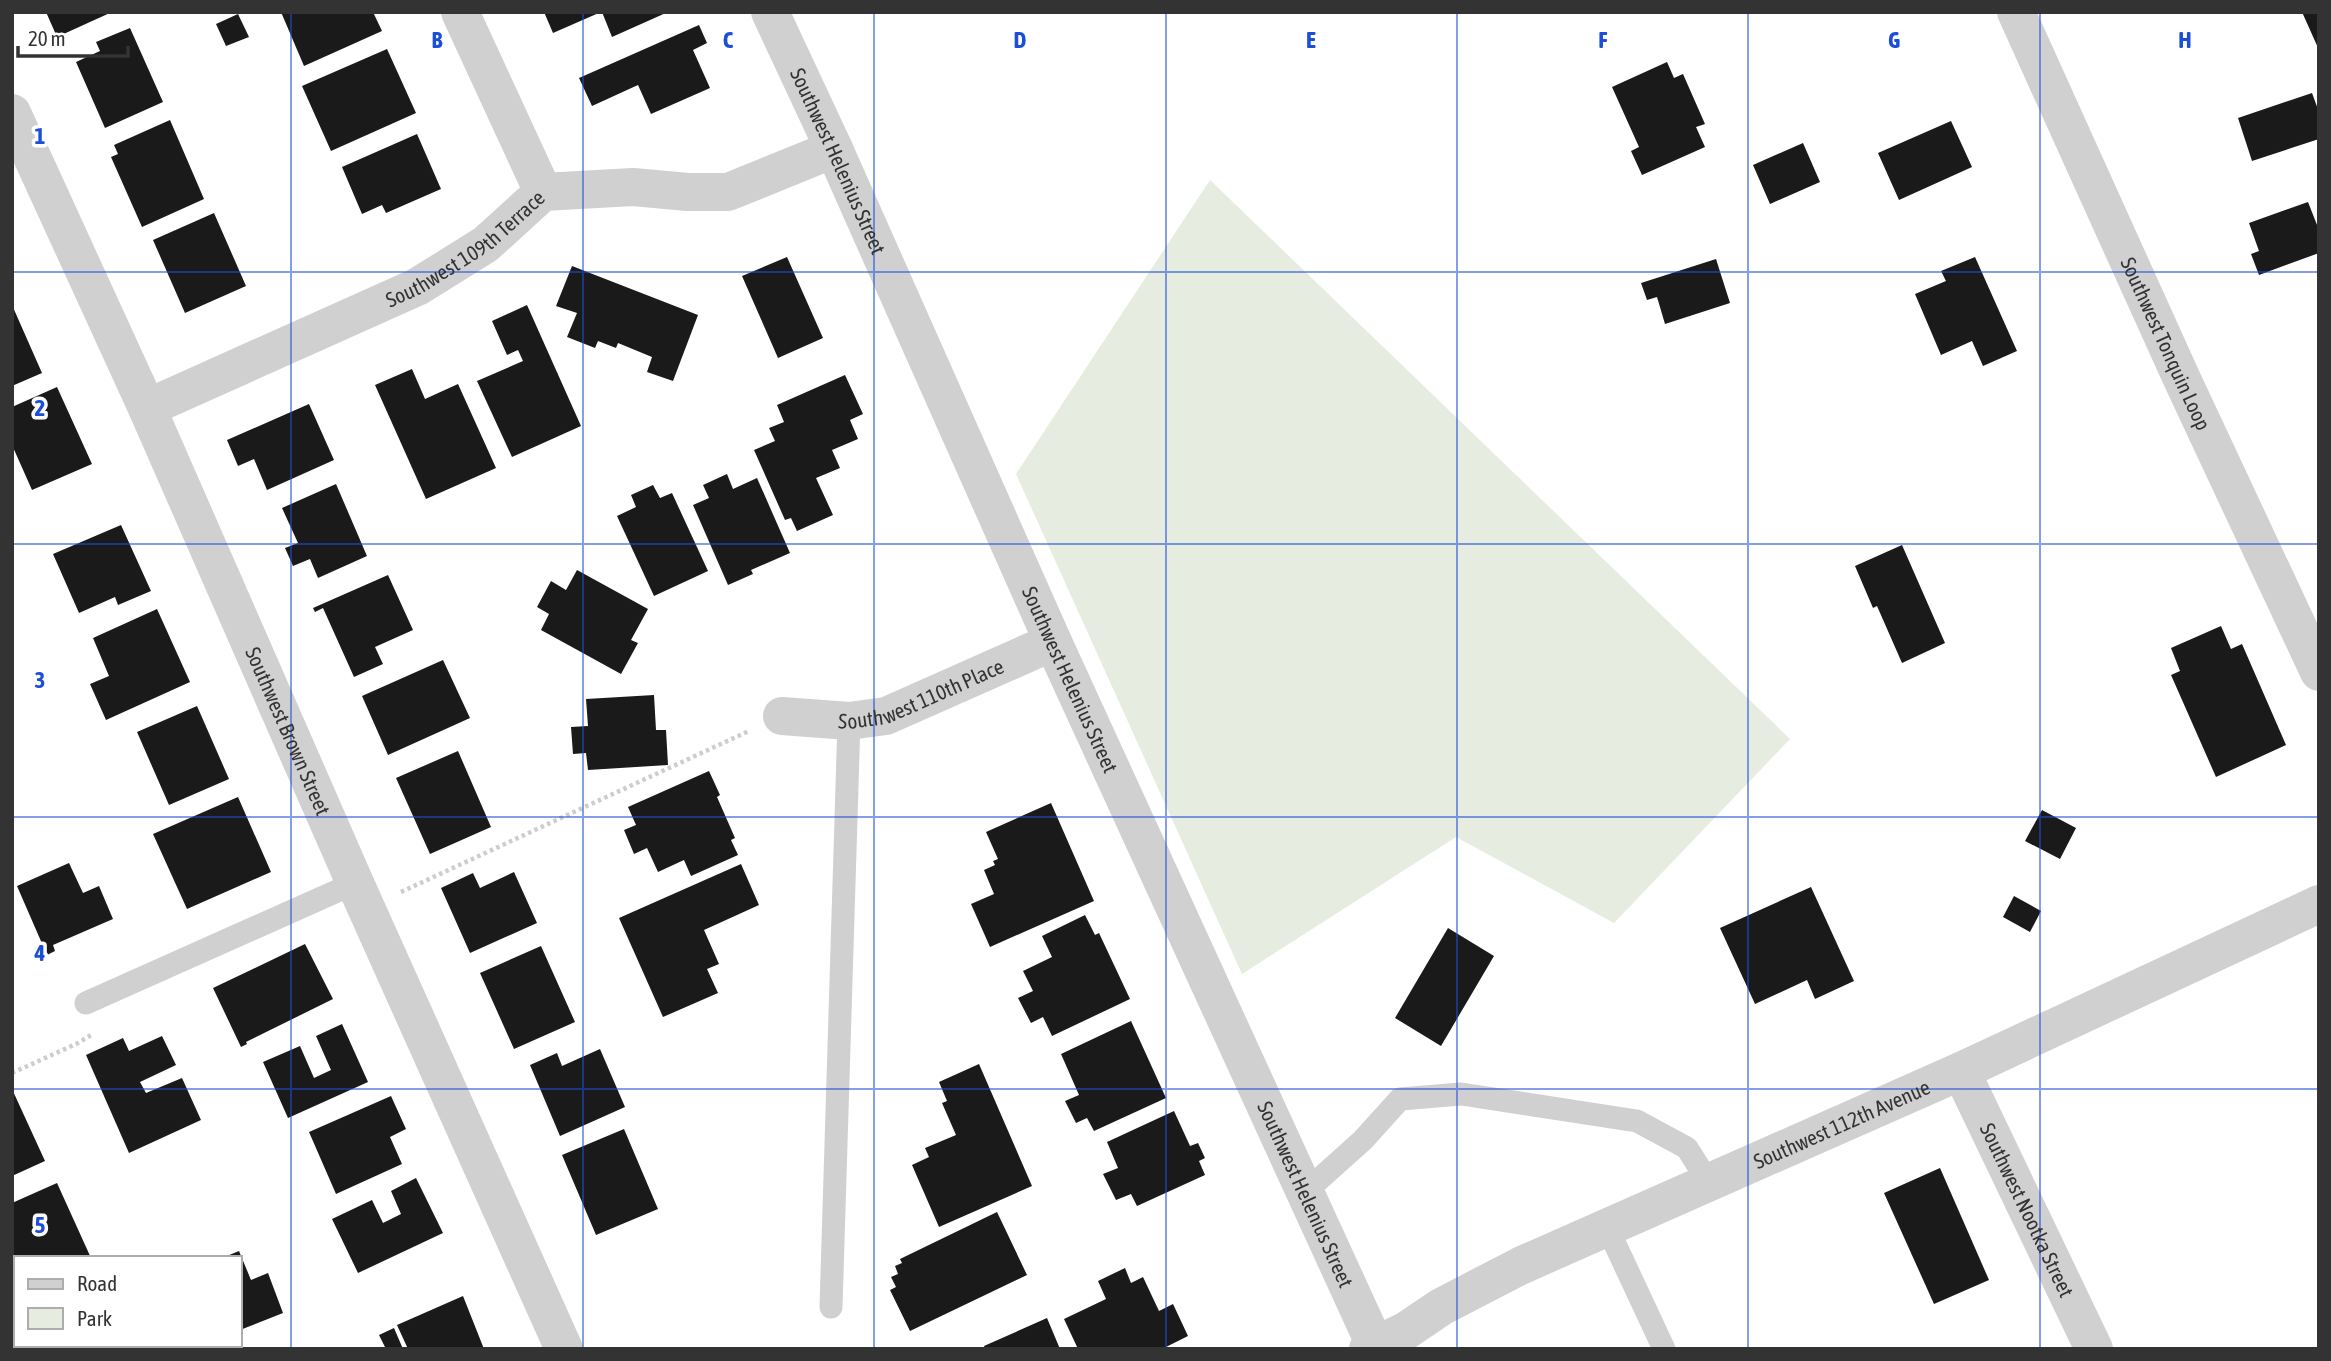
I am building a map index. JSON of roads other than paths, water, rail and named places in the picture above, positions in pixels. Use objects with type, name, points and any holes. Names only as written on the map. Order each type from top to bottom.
[{"type":"street","points":[[460,12],[543,192]]},
{"type":"street","name":"Southwest Helenius Street","points":[[770,12],[834,149],[1053,642],[1305,1192],[1371,1347]]},
{"type":"street","name":"Southwest Tonquin Loop","points":[[2016,12],[2181,377],[2319,673]]},
{"type":"street","name":"Southwest Brown Street","points":[[12,113],[147,408],[355,883],[564,1349]]},
{"type":"street","name":"Southwest 109th Terrace","points":[[147,408],[417,287],[486,244],[543,192],[633,187],[688,192],[728,192],[834,149]]},
{"type":"street","name":"Southwest 110th Place","points":[[782,716],[849,722],[886,716],[1053,642]]},
{"type":"street","name":"Southwest 112th Avenue","points":[[1371,1347],[1407,1330],[1441,1307],[1520,1266],[1961,1070],[2319,904]]},
{"type":"street","name":"Southwest Nootka Street","points":[[1961,1070],[2094,1349]]},
{"type":"lane","points":[[831,1307],[849,722]]},
{"type":"lane","points":[[86,1003],[355,883]]},
{"type":"lane","points":[[1305,1192],[1363,1140],[1400,1099],[1461,1094],[1637,1121],[1687,1148],[1709,1183]]},
{"type":"lane","points":[[1608,1229],[1664,1349]]}]
